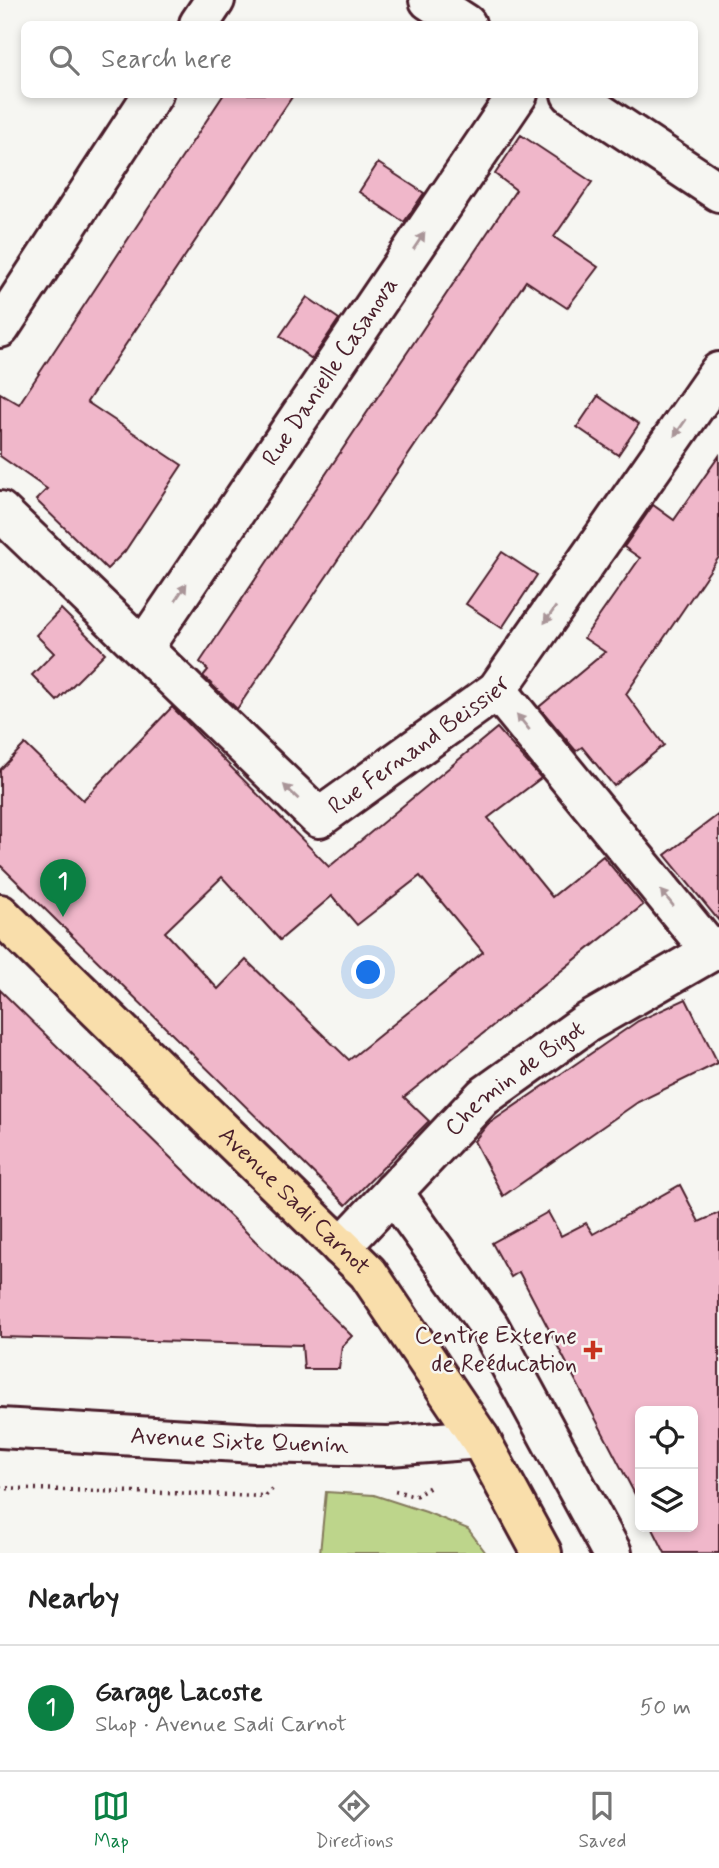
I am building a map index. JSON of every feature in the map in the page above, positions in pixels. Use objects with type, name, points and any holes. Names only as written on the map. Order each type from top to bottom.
[{"type":"main road","name":"Avenue Sadi Carnot","points":[[0,914],[368,1273],[480,1439],[538,1542]]},
{"type":"street","points":[[201,21],[215,0]]},
{"type":"street","points":[[429,0],[461,21]]},
{"type":"street","points":[[0,328],[150,98]]},
{"type":"street","name":"Rue Danielle Casanova","points":[[142,648],[515,98]]},
{"type":"street","points":[[577,98],[719,192]]},
{"type":"street","name":"Rue Fernand Beissier","points":[[0,511],[319,818],[498,690],[719,372]]},
{"type":"street","points":[[498,690],[715,949]]},
{"type":"street","name":"Chemin de Bigot","points":[[341,1247],[482,1097],[585,1024],[715,949]]},
{"type":"street","points":[[393,1192],[489,1326],[612,1553]]},
{"type":"street","name":"Avenue Sixte Quenin","points":[[0,1428],[349,1446],[389,1446],[480,1439]]},
{"type":"green space","points":[[326,1492],[374,1495],[426,1512],[468,1529],[486,1553],[320,1553]]},
{"type":"building","points":[[221,98],[291,98],[87,402],[182,465],[125,551],[107,569],[36,500],[47,489],[0,456],[0,393],[19,404]]},
{"type":"building","points":[[521,135],[592,182],[554,237],[598,267],[567,308],[526,281],[237,709],[203,676],[208,670],[200,662],[516,190],[495,174]]},
{"type":"building","points":[[378,163],[424,193],[404,222],[359,192]]},
{"type":"building","points":[[307,297],[339,319],[312,359],[280,336]]},
{"type":"building","points":[[598,396],[639,424],[618,455],[577,427]]},
{"type":"building","points":[[719,456],[719,557],[626,694],[664,745],[614,786],[582,747],[576,751],[539,707],[605,652],[584,638],[640,558],[624,547],[653,505],[674,520]]},
{"type":"building","points":[[502,552],[537,575],[502,628],[466,604]]},
{"type":"building","points":[[61,609],[105,653],[57,701],[32,675],[54,653],[36,635]]},
{"type":"building","points":[[172,707],[329,867],[497,728],[541,778],[488,818],[552,897],[603,856],[643,905],[404,1097],[429,1121],[346,1205],[0,865],[0,770],[25,744],[83,800]],"holes":[[[420,876],[483,952],[349,1060],[246,960],[218,989],[165,932],[222,877],[280,940],[332,896],[357,925]]]},
{"type":"building","points":[[719,814],[719,921],[665,855]]},
{"type":"building","points":[[0,990],[352,1336],[342,1346],[339,1369],[304,1369],[302,1345],[0,1337]]},
{"type":"building","points":[[686,999],[718,1063],[638,1102],[503,1196],[474,1141],[487,1125],[638,1021]]},
{"type":"building","points":[[680,1185],[699,1222],[719,1213],[719,1553],[665,1553],[654,1532],[698,1532],[698,1406],[635,1406],[635,1494],[519,1272],[511,1277],[492,1243],[548,1212],[561,1236],[586,1223],[593,1234]]},
{"type":"place","name":"Garage Lacoste","points":[[63,917]]},
{"type":"place","name":"Centre Externe de Reéducation","points":[[593,1350]]}]
